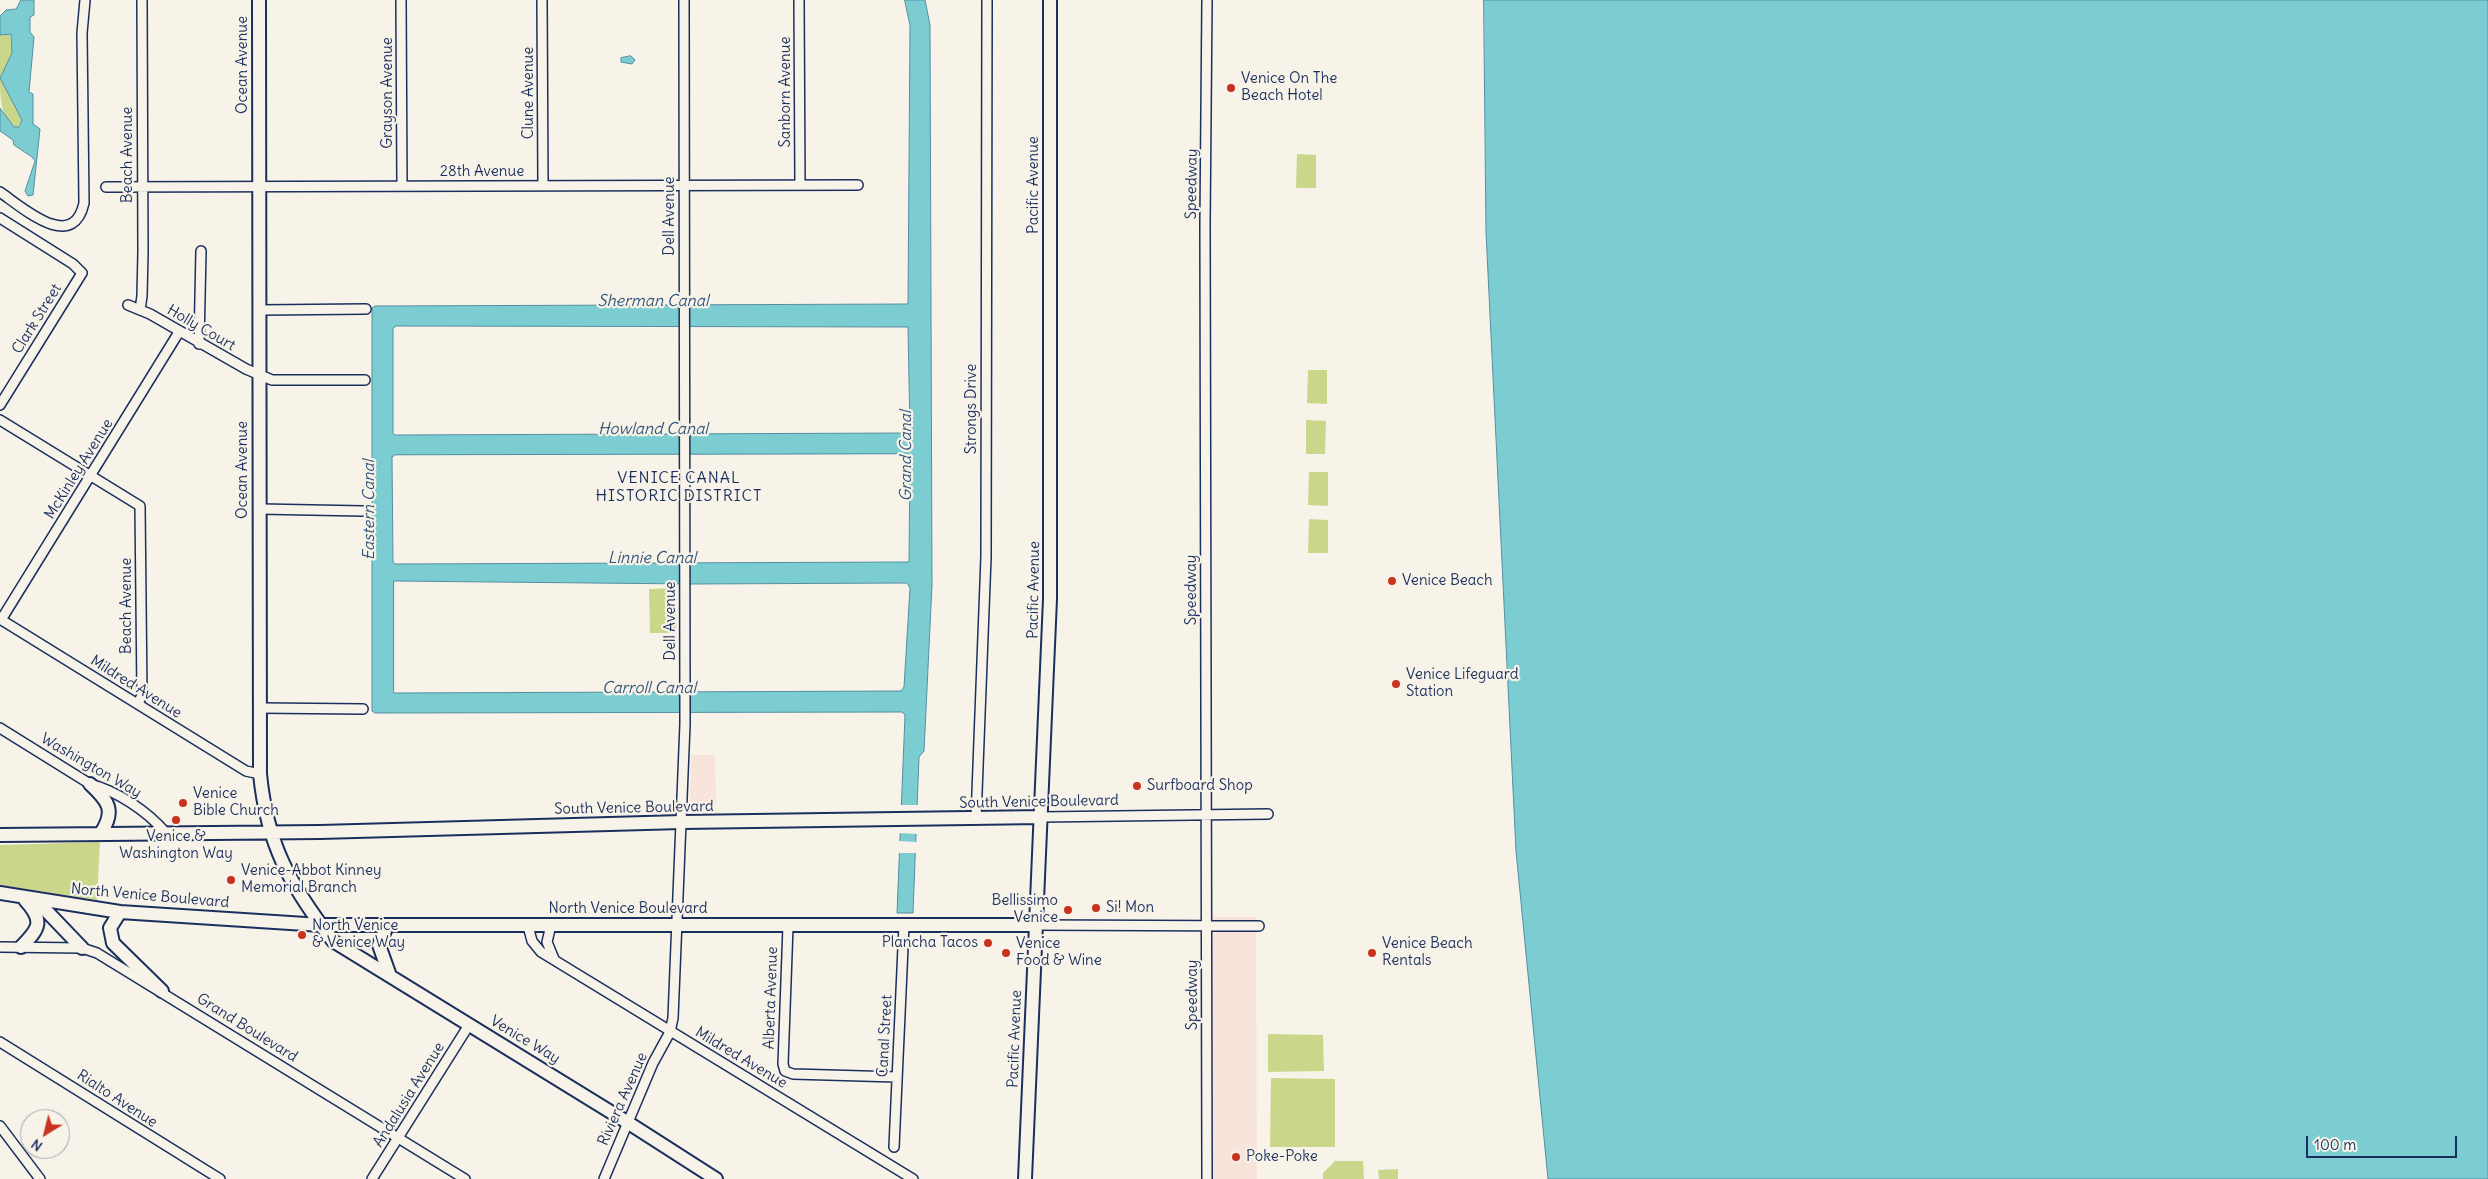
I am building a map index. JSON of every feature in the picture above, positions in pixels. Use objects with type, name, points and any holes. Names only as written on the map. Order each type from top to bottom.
[{"type":"main road","name":"Ocean Avenue","points":[[260,0],[260,774],[270,831],[287,874],[321,925]]},
{"type":"main road","name":"Pacific Avenue","points":[[1025,1179],[1050,590],[1050,0]]},
{"type":"main road","points":[[90,784],[108,805],[109,820],[101,833]]},
{"type":"main road","name":"South Venice Boulevard","points":[[0,835],[320,832],[682,822],[1040,817]]},
{"type":"main road","name":"North Venice Boulevard","points":[[0,893],[120,912],[321,925],[1035,925]]},
{"type":"main road","points":[[21,947],[37,929],[38,920],[35,912],[23,898]]},
{"type":"main road","points":[[36,900],[82,948]]},
{"type":"main road","points":[[120,912],[110,928],[110,936],[113,943],[162,991]]},
{"type":"main road","name":"Venice Way","points":[[321,925],[333,941],[716,1179]]},
{"type":"main road","points":[[387,926],[379,945],[390,976]]},
{"type":"street","points":[[0,192],[52,225],[65,227],[76,222],[82,214],[84,185],[82,33],[85,0]]},
{"type":"street","name":"Beach Avenue","points":[[140,310],[142,296],[142,0]]},
{"type":"street","name":"Grayson Avenue","points":[[401,0],[402,185]]},
{"type":"street","name":"Clune Avenue","points":[[542,0],[543,186]]},
{"type":"street","name":"Dell Avenue","points":[[670,1032],[673,1018],[678,925],[685,716],[684,0]]},
{"type":"street","name":"Sanborn Avenue","points":[[800,0],[800,185]]},
{"type":"street","name":"Strongs Drive","points":[[976,819],[986,557],[987,0]]},
{"type":"street","name":"Speedway","points":[[1207,0],[1207,1179]]},
{"type":"street","name":"28th Avenue","points":[[106,187],[402,185],[858,186]]},
{"type":"street","name":"Clark Street","points":[[0,218],[73,264],[82,273],[0,405]]},
{"type":"street","points":[[199,344],[201,251]]},
{"type":"street","name":"Holly Court","points":[[128,305],[199,344],[272,380],[365,380]]},
{"type":"street","points":[[261,310],[366,309]]},
{"type":"street","name":"McKinley Avenue","points":[[1,619],[179,332]]},
{"type":"street","points":[[0,420],[91,476]]},
{"type":"street","name":"Beach Avenue","points":[[91,476],[140,506],[142,695],[138,704]]},
{"type":"street","points":[[260,509],[363,511]]},
{"type":"street","name":"Mildred Avenue","points":[[1,619],[246,771],[260,774]]},
{"type":"street","points":[[260,708],[363,709]]},
{"type":"street","name":"Washington Way","points":[[0,728],[90,784],[102,787],[152,817],[165,832]]},
{"type":"street","name":"South Venice Boulevard","points":[[1040,817],[1268,814]]},
{"type":"street","points":[[551,925],[547,942],[554,959]]},
{"type":"street","name":"Canal Street","points":[[894,1147],[904,925]]},
{"type":"street","name":"North Venice Boulevard","points":[[1035,925],[1259,926]]},
{"type":"street","name":"Mildred Avenue","points":[[528,926],[536,947],[554,959],[670,1032],[913,1179]]},
{"type":"street","name":"Alberta Avenue","points":[[788,926],[783,1064],[785,1071],[793,1074],[897,1077]]},
{"type":"street","name":"Grand Boulevard","points":[[0,947],[82,948],[97,953],[162,991],[465,1179]]},
{"type":"street","name":"Andalusia Avenue","points":[[372,1179],[469,1025]]},
{"type":"street","name":"Riviera Avenue","points":[[604,1179],[653,1062],[670,1032]]},
{"type":"street","name":"Rialto Avenue","points":[[0,1042],[220,1179]]},
{"type":"street","points":[[0,1126],[40,1179]]},
{"type":"shaded area","points":[[691,755],[715,755],[716,805],[690,804]]},
{"type":"shaded area","points":[[1212,917],[1256,917],[1257,1179],[1211,1179]]},
{"type":"green space","points":[[10,32],[12,53],[0,77],[0,35]]},
{"type":"green space","points":[[0,78],[22,120],[17,128],[11,124],[4,113]]},
{"type":"green space","points":[[1297,154],[1316,155],[1316,188],[1296,188]]},
{"type":"green space","points":[[1308,370],[1327,370],[1327,404],[1307,403]]},
{"type":"green space","points":[[1306,420],[1326,421],[1325,454],[1306,454]]},
{"type":"green space","points":[[1309,472],[1328,472],[1328,506],[1308,505]]},
{"type":"green space","points":[[1309,519],[1328,520],[1328,553],[1308,553]]},
{"type":"green space","points":[[674,588],[676,590],[676,633],[650,633],[649,589]]},
{"type":"green space","points":[[100,842],[97,900],[0,885],[0,845]]},
{"type":"green space","points":[[1268,1034],[1323,1035],[1324,1071],[1268,1072]]},
{"type":"green space","points":[[1271,1078],[1335,1079],[1335,1147],[1270,1147]]},
{"type":"green space","points":[[1335,1161],[1363,1161],[1364,1179],[1323,1179],[1323,1173]]},
{"type":"green space","points":[[1398,1169],[1398,1179],[1379,1179],[1378,1170]]},
{"type":"water","points":[[21,0],[34,0],[34,15],[30,17],[30,32],[34,37],[29,92],[33,94],[33,124],[40,129],[33,195],[28,196],[25,191],[35,161],[14,145],[13,140],[0,131],[0,108],[14,127],[19,127],[22,120],[0,78],[12,53],[11,34],[0,35],[0,16],[6,10],[16,9]]},
{"type":"water","points":[[905,0],[925,0],[930,25],[932,585],[924,751],[919,757],[913,913],[897,913],[905,715],[902,712],[375,713],[372,711],[372,308],[375,306],[908,304],[910,26]],"holes":[[[396,326],[908,327],[910,430],[907,433],[395,435],[393,433],[393,329]],[[907,454],[910,457],[909,562],[395,564],[393,562],[392,457],[395,455]],[[394,581],[690,584],[907,583],[910,588],[904,687],[901,691],[394,693]]]},
{"type":"water","points":[[1484,0],[2488,0],[2488,1179],[1548,1179],[1516,851],[1486,232]]},
{"type":"water","points":[[631,56],[635,60],[632,64],[621,62],[621,58]]},
{"type":"pier","points":[[900,769],[900,805],[919,805],[921,771],[919,834],[897,833]]},
{"type":"pier","points":[[897,841],[918,842],[918,853],[897,853]]},
{"type":"place","name":"Venice On The Beach Hotel","points":[[1231,88]]},
{"type":"place","name":"Venice Beach","points":[[1392,581]]},
{"type":"place","name":"Venice Lifeguard Station","points":[[1396,684]]},
{"type":"place","name":"Surfboard Shop","points":[[1137,786]]},
{"type":"place","name":"Venice Bible Church","points":[[183,803]]},
{"type":"place","name":"Venice & Washington Way","points":[[176,820]]},
{"type":"place","name":"Venice-Abbot Kinney Memorial Branch","points":[[231,880]]},
{"type":"place","name":"Si! Mon","points":[[1096,908]]},
{"type":"place","name":"Bellissimo Venice","points":[[1068,910]]},
{"type":"place","name":"North Venice & Venice Way","points":[[302,935]]},
{"type":"place","name":"Plancha Tacos","points":[[988,943]]},
{"type":"place","name":"Venice Food & Wine","points":[[1006,953]]},
{"type":"place","name":"Venice Beach Rentals","points":[[1372,953]]},
{"type":"place","name":"Poke-Poke","points":[[1236,1157]]},
{"type":"district","name":"VENICE CANAL HISTORIC DISTRICT","points":[[679,487]]},
{"type":"water label","name":"Sherman Canal","points":[[653,301]]},
{"type":"water label","name":"Howland Canal","points":[[653,429]]},
{"type":"water label","name":"Grand Canal","points":[[906,456]]},
{"type":"water label","name":"Eastern Canal","points":[[369,510]]},
{"type":"water label","name":"Linnie Canal","points":[[652,558]]},
{"type":"water label","name":"Carroll Canal","points":[[649,688]]}]
